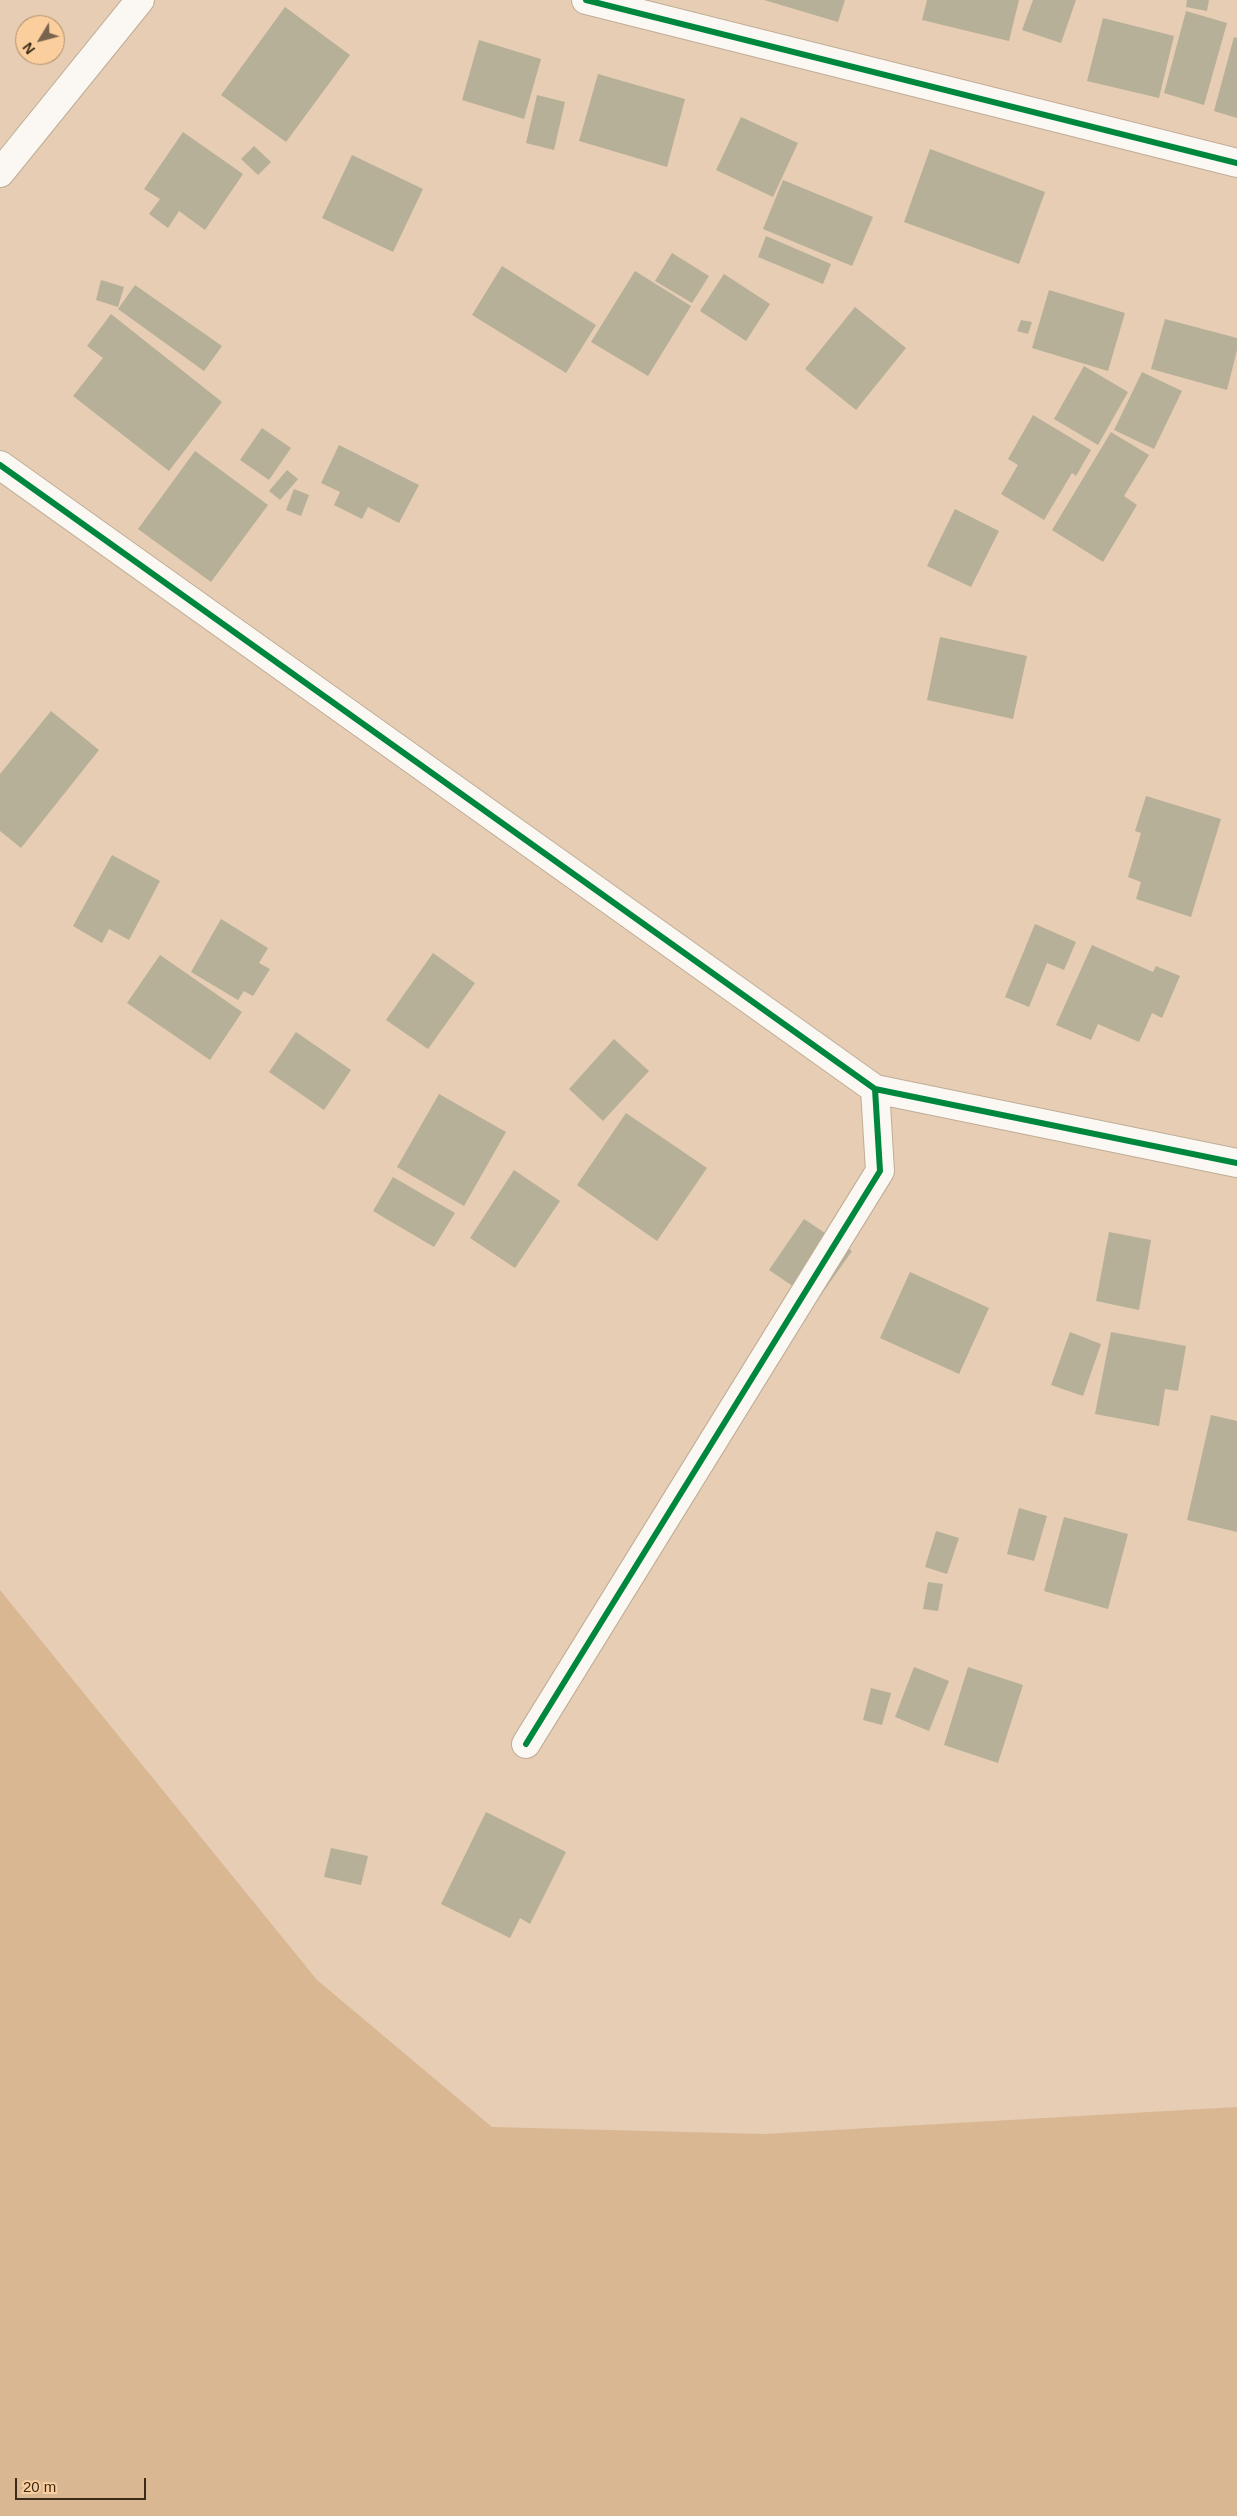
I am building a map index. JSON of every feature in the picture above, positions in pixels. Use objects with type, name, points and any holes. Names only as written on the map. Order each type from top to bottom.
[{"type":"street","points":[[0,173],[140,0]]},
{"type":"street","points":[[586,0],[1237,163]]},
{"type":"street","points":[[0,465],[875,1089],[1237,1163]]},
{"type":"street","points":[[526,1744],[880,1171],[875,1089]]},
{"type":"shaded area","points":[[0,1590],[317,1980],[492,2127],[764,2134],[1237,2107],[1237,2516],[0,2516]]},
{"type":"building","points":[[764,0],[845,0],[838,22]]},
{"type":"building","points":[[927,0],[1019,0],[1009,41],[922,20]]},
{"type":"building","points":[[1033,0],[1076,0],[1061,43],[1022,30]]},
{"type":"building","points":[[1187,0],[1209,0],[1207,11],[1186,7]]},
{"type":"building","points":[[285,7],[350,55],[286,142],[221,95]]},
{"type":"building","points":[[1186,11],[1227,23],[1204,105],[1164,93]]},
{"type":"building","points":[[1103,18],[1174,36],[1159,98],[1087,81]]},
{"type":"building","points":[[1234,37],[1237,38],[1237,118],[1214,111]]},
{"type":"building","points":[[479,40],[541,59],[524,119],[462,100]]},
{"type":"building","points":[[598,74],[685,99],[667,167],[579,141]]},
{"type":"building","points":[[537,95],[565,102],[554,150],[526,143]]},
{"type":"building","points":[[741,117],[798,143],[773,197],[716,170]]},
{"type":"building","points":[[183,132],[243,174],[205,230],[179,211],[168,228],[149,214],[160,199],[144,189]]},
{"type":"building","points":[[254,146],[271,162],[258,175],[241,159]]},
{"type":"building","points":[[930,149],[1045,192],[1019,264],[904,222]]},
{"type":"building","points":[[352,155],[423,189],[393,252],[322,218]]},
{"type":"building","points":[[783,180],[873,217],[852,266],[763,229]]},
{"type":"building","points":[[766,236],[831,264],[823,284],[758,257]]},
{"type":"building","points":[[672,253],[709,276],[692,303],[655,281]]},
{"type":"building","points":[[502,266],[596,325],[566,373],[472,315]]},
{"type":"building","points":[[635,271],[691,306],[648,376],[591,342]]},
{"type":"building","points":[[724,274],[770,304],[746,341],[700,311]]},
{"type":"building","points":[[101,280],[124,287],[118,307],[96,300]]},
{"type":"building","points":[[135,285],[222,346],[204,371],[118,309]]},
{"type":"building","points":[[1049,290],[1125,313],[1108,371],[1032,348]]},
{"type":"building","points":[[855,307],[906,348],[856,410],[805,369]]},
{"type":"building","points":[[111,314],[222,402],[169,471],[73,396],[103,358],[87,346]]},
{"type":"building","points":[[1165,319],[1237,338],[1237,350],[1227,390],[1151,369]]},
{"type":"building","points":[[1021,320],[1032,322],[1028,334],[1017,331]]},
{"type":"building","points":[[1084,366],[1128,392],[1098,445],[1054,419]]},
{"type":"building","points":[[1142,372],[1182,391],[1154,449],[1114,430]]},
{"type":"building","points":[[1033,415],[1091,450],[1076,476],[1072,473],[1044,520],[1001,494],[1018,465],[1008,459]]},
{"type":"building","points":[[262,428],[291,448],[269,480],[240,460]]},
{"type":"building","points":[[1111,432],[1149,455],[1124,496],[1137,505],[1103,562],[1052,530]]},
{"type":"building","points":[[339,445],[419,485],[399,523],[368,507],[362,519],[334,505],[340,492],[321,483]]},
{"type":"building","points":[[195,451],[268,505],[211,582],[138,529]]},
{"type":"building","points":[[287,470],[298,479],[280,500],[269,491]]},
{"type":"building","points":[[294,489],[309,495],[301,516],[286,510]]},
{"type":"building","points":[[955,509],[999,531],[971,587],[927,566]]},
{"type":"building","points":[[940,637],[1027,656],[1013,719],[927,700]]},
{"type":"building","points":[[51,711],[99,750],[21,848],[0,831],[0,774]]},
{"type":"building","points":[[1146,796],[1221,819],[1191,917],[1136,899],[1141,882],[1128,877],[1141,833],[1135,831]]},
{"type":"building","points":[[112,855],[160,881],[129,940],[109,929],[102,943],[73,926]]},
{"type":"building","points":[[221,919],[268,948],[259,963],[270,969],[253,996],[244,991],[238,1000],[191,972]]},
{"type":"building","points":[[1035,924],[1076,942],[1064,970],[1047,963],[1029,1007],[1005,997]]},
{"type":"building","points":[[1092,945],[1153,972],[1156,966],[1180,976],[1162,1018],[1152,1013],[1139,1042],[1098,1024],[1091,1040],[1056,1025]]},
{"type":"building","points":[[433,953],[475,983],[428,1049],[386,1020]]},
{"type":"building","points":[[160,955],[242,1012],[210,1060],[127,1003]]},
{"type":"building","points":[[296,1032],[351,1070],[324,1110],[269,1072]]},
{"type":"building","points":[[614,1039],[649,1071],[603,1121],[569,1089]]},
{"type":"building","points":[[439,1094],[506,1132],[464,1206],[397,1167]]},
{"type":"building","points":[[626,1113],[707,1168],[657,1241],[577,1185]]},
{"type":"building","points":[[514,1170],[560,1201],[515,1268],[470,1238]]},
{"type":"building","points":[[393,1177],[455,1213],[434,1247],[373,1211]]},
{"type":"building","points":[[804,1219],[852,1251],[816,1302],[769,1270]]},
{"type":"building","points":[[1109,1232],[1151,1240],[1139,1310],[1096,1301]]},
{"type":"building","points":[[910,1272],[989,1308],[959,1374],[880,1338]]},
{"type":"building","points":[[1070,1332],[1101,1344],[1083,1396],[1051,1385]]},
{"type":"building","points":[[1111,1332],[1186,1346],[1178,1391],[1165,1389],[1159,1426],[1095,1414]]},
{"type":"building","points":[[1211,1415],[1237,1421],[1237,1532],[1187,1520]]},
{"type":"building","points":[[1019,1508],[1047,1516],[1034,1561],[1007,1554]]},
{"type":"building","points":[[1064,1517],[1128,1534],[1108,1609],[1044,1591]]},
{"type":"building","points":[[936,1531],[959,1538],[947,1574],[925,1567]]},
{"type":"building","points":[[928,1582],[943,1584],[938,1611],[923,1609]]},
{"type":"building","points":[[914,1667],[949,1681],[929,1731],[895,1717]]},
{"type":"building","points":[[968,1667],[1023,1685],[998,1763],[944,1745]]},
{"type":"building","points":[[871,1688],[891,1693],[882,1725],[863,1720]]},
{"type":"building","points":[[486,1812],[566,1852],[530,1924],[520,1918],[510,1938],[441,1904]]},
{"type":"building","points":[[331,1848],[368,1856],[361,1885],[324,1877]]},
{"type":"cycle path","points":[[586,0],[1237,163]]},
{"type":"cycle path","points":[[0,465],[875,1089],[1237,1163]]},
{"type":"cycle path","points":[[526,1744],[880,1171],[875,1089]]}]
